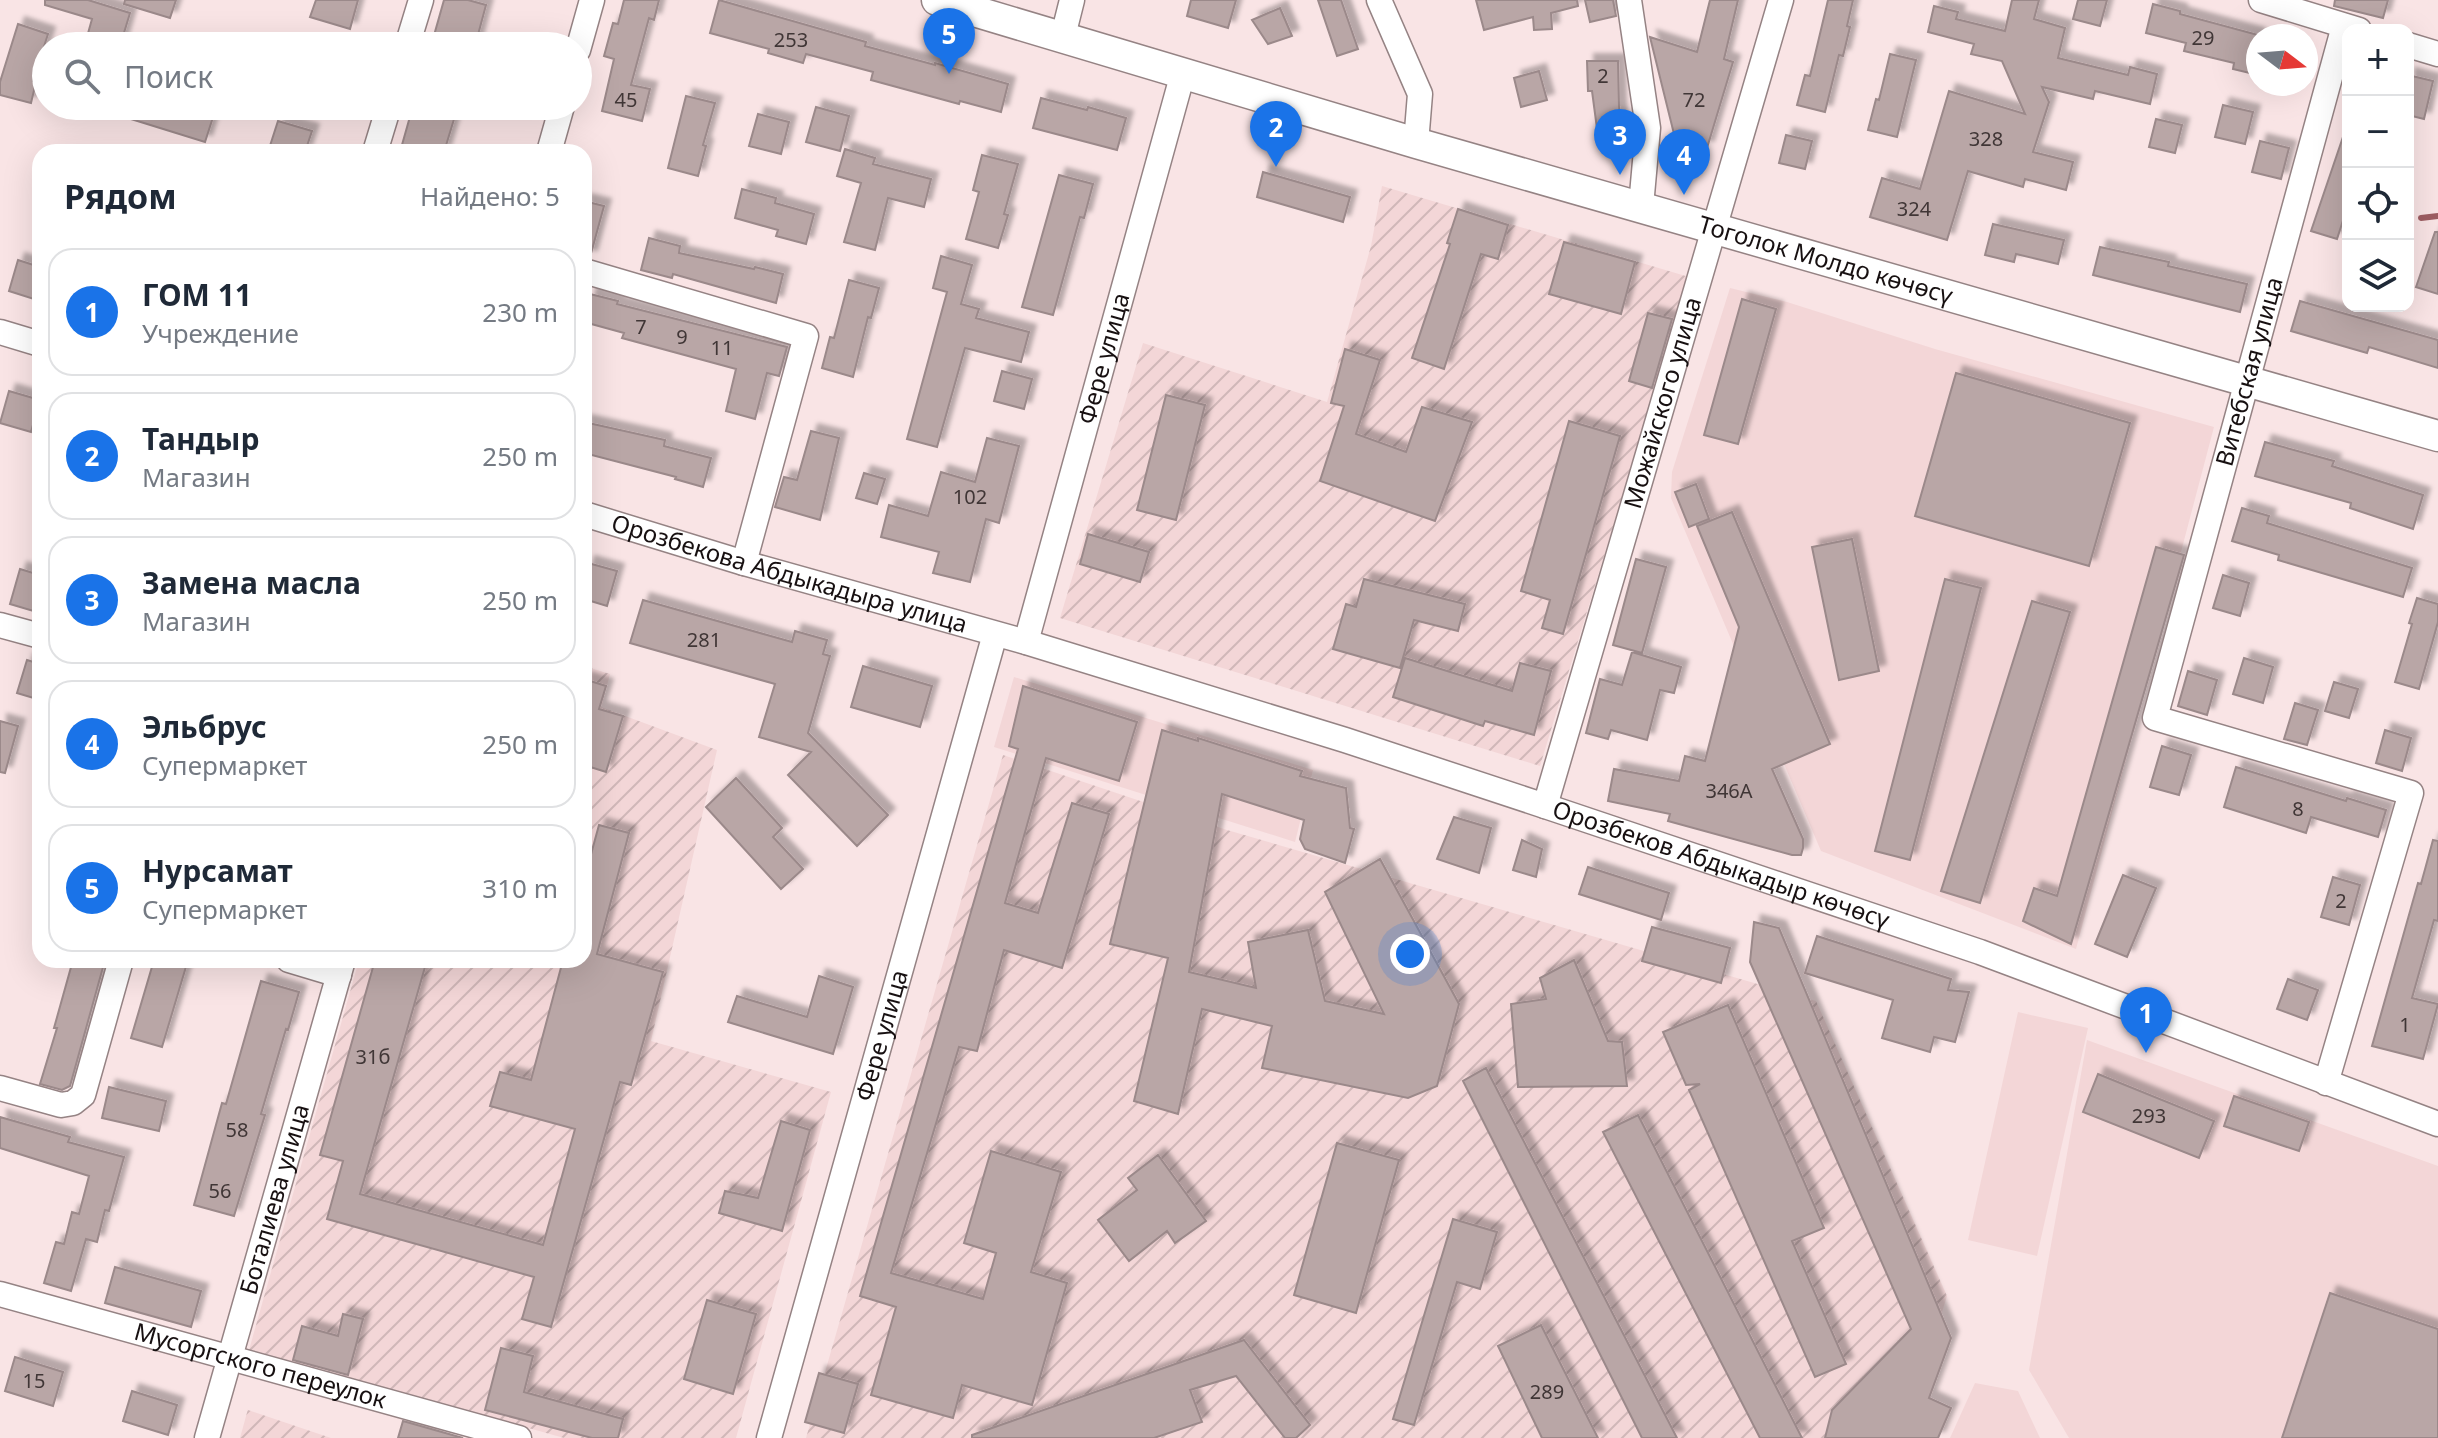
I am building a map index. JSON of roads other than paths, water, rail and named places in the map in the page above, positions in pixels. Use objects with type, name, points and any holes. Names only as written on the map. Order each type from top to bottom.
[{"type":"main road","name":"Тоголок Молдо көчөсү","points":[[937,0],[1416,143],[2438,436]]},
{"type":"street","points":[[411,32],[421,0]]},
{"type":"street","points":[[583,32],[592,0]]},
{"type":"street","points":[[1063,36],[1072,0]]},
{"type":"street","points":[[1379,0],[1420,94],[1416,143]]},
{"type":"street","points":[[1629,0],[1648,128],[1641,206]]},
{"type":"street","name":"Можайского улица","points":[[1545,806],[1781,0]]},
{"type":"street","points":[[2261,0],[2342,25]]},
{"type":"street","points":[[2414,46],[2436,48]]},
{"type":"street","name":"Витебская улица","points":[[2326,1083],[2411,793],[2155,718],[2247,381],[2342,62]]},
{"type":"street","name":"Фере улица","points":[[1026,642],[1183,73]]},
{"type":"street","points":[[377,144],[385,120]]},
{"type":"street","points":[[551,144],[558,120]]},
{"type":"street","points":[[592,273],[806,336],[744,563]]},
{"type":"street","points":[[0,332],[32,342]]},
{"type":"street","name":"Орозбекова Абдыкадыра улица","points":[[592,516],[995,634]]},
{"type":"street","points":[[0,625],[32,634]]},
{"type":"street","name":"Фере улица","points":[[769,1438],[995,634]]},
{"type":"street","name":"Орозбеков Абдыкадыр көчөсү","points":[[995,634],[1330,736],[1980,952],[2438,1124]]},
{"type":"street","points":[[0,1088],[61,1105],[73,1103],[83,1095],[119,968]]},
{"type":"street","name":"Боталиева улица","points":[[207,1438],[341,968]]},
{"type":"street","name":"Мусоргского переулок","points":[[0,1294],[519,1438]]},
{"type":"waterway","points":[[2421,218],[2438,216]]},
{"type":"place","name":"Нурсамат","points":[[949,74]]},
{"type":"place","name":"Тандыр","points":[[1276,167]]},
{"type":"place","name":"Замена масла","points":[[1620,175]]},
{"type":"place","name":"Эльбрус","points":[[1684,195]]},
{"type":"place","name":"ГОМ 11","points":[[2146,1053]]}]
